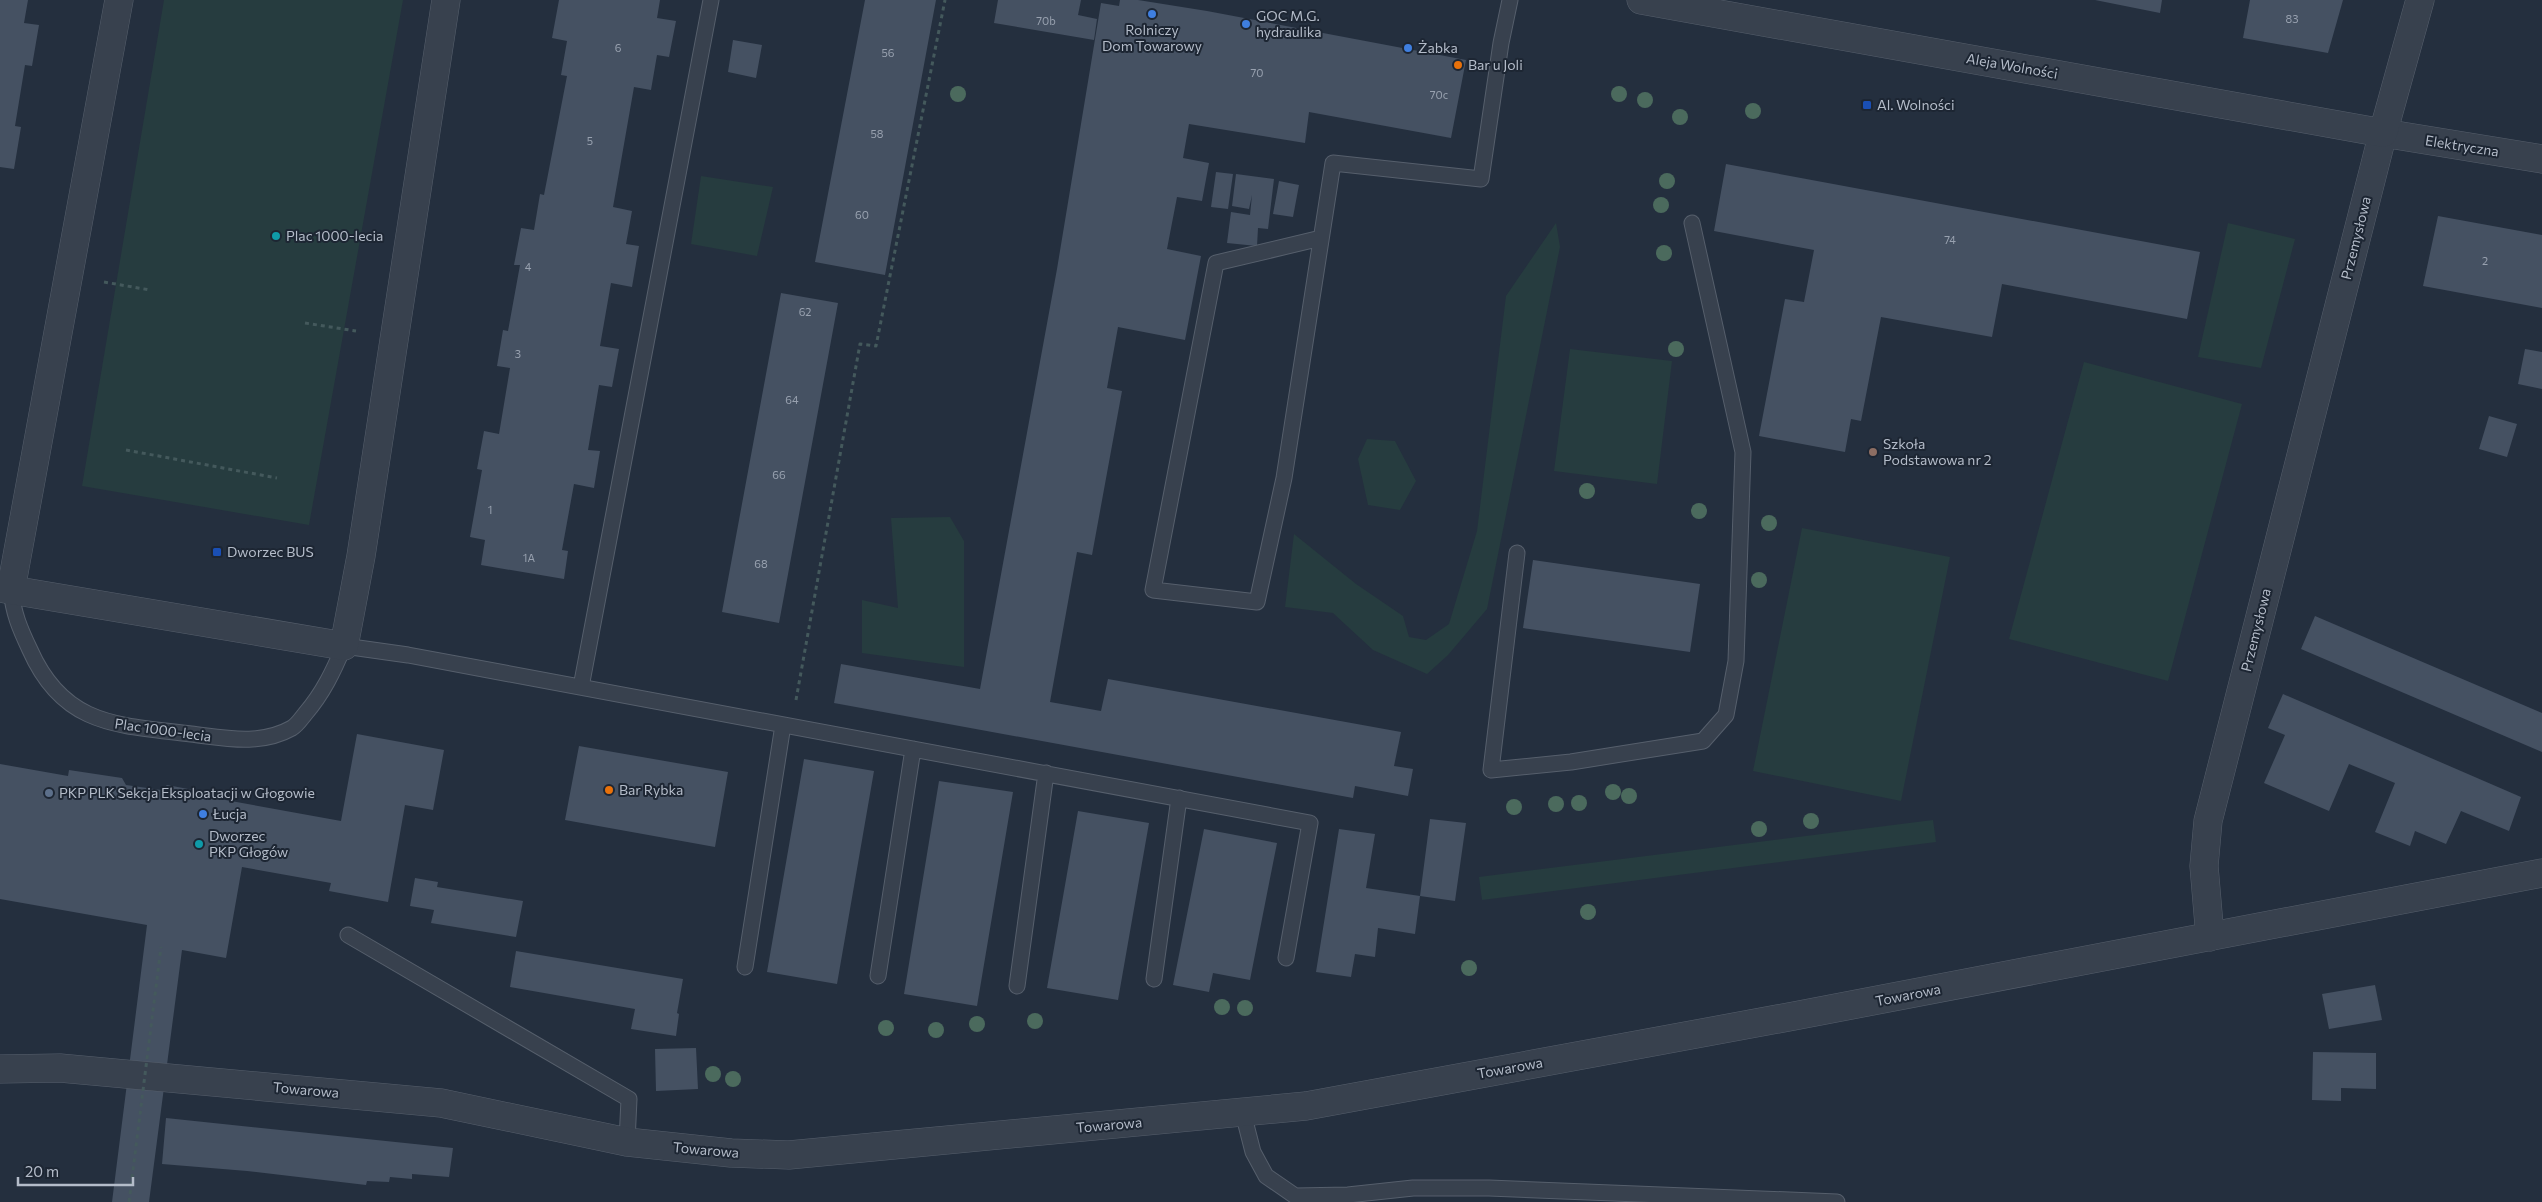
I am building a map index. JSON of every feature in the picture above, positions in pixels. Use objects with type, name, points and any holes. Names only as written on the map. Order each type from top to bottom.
[{"type":"street","name":"Plac 1000-lecia","points":[[6,588],[119,0]]},
{"type":"street","name":"Plac 1000-lecia","points":[[344,646],[361,556],[446,0]]},
{"type":"street","name":"Aleja Wolności","points":[[1641,0],[2383,133]]},
{"type":"street","name":"Przemysłowa","points":[[2210,937],[2204,866],[2208,821],[2383,133],[2420,0]]},
{"type":"street","name":"Elektryczna","points":[[2383,133],[2542,159]]},
{"type":"street","points":[[6,588],[344,646]]},
{"type":"street","points":[[2210,937],[2542,873]]},
{"type":"street","name":"Towarowa","points":[[0,1069],[69,1069],[441,1103],[627,1142],[731,1154],[790,1155],[1243,1113],[1316,1104],[2210,937]]},
{"type":"lane","points":[[581,687],[711,0]]},
{"type":"lane","points":[[1321,238],[1216,263],[1153,590],[1257,602],[1284,478],[1333,163],[1481,179],[1501,43],[1510,0]]},
{"type":"lane","points":[[1517,553],[1491,770],[1571,762],[1703,741],[1726,715],[1736,661],[1743,452],[1692,222]]},
{"type":"lane","name":"Plac 1000-lecia","points":[[6,588],[13,611],[36,665],[49,682],[78,710],[119,726],[236,740],[260,739],[285,731],[293,728],[327,686],[344,646]]},
{"type":"lane","points":[[344,646],[408,655],[1310,822],[1286,958]]},
{"type":"lane","points":[[745,967],[787,726]]},
{"type":"lane","points":[[878,976],[913,749]]},
{"type":"lane","points":[[1017,986],[1046,773]]},
{"type":"lane","points":[[1154,979],[1179,798]]},
{"type":"lane","points":[[348,935],[629,1100],[627,1142]]},
{"type":"lane","points":[[1243,1113],[1253,1152],[1266,1176],[1295,1196],[1348,1196],[1413,1188],[1489,1188],[1837,1202]]},
{"type":"path","points":[[787,726],[860,344],[876,346],[945,0]]},
{"type":"path","points":[[104,282],[150,290]]},
{"type":"path","points":[[305,323],[356,332]]},
{"type":"path","points":[[126,450],[277,478]]},
{"type":"path","points":[[129,1202],[161,946]]},
{"type":"green space","points":[[164,0],[403,0],[309,525],[82,486]]},
{"type":"green space","points":[[701,176],[773,187],[757,256],[691,244]]},
{"type":"green space","points":[[1556,223],[1560,247],[1487,609],[1448,655],[1427,674],[1373,650],[1333,613],[1285,607],[1294,534],[1356,584],[1403,616],[1409,637],[1426,640],[1449,624],[1477,531],[1506,296]]},
{"type":"green space","points":[[2228,223],[2295,239],[2261,368],[2198,357]]},
{"type":"green space","points":[[1570,349],[1672,361],[1657,484],[1554,471]]},
{"type":"green space","points":[[2084,362],[2242,404],[2168,681],[2009,639]]},
{"type":"green space","points":[[1367,439],[1395,441],[1416,481],[1400,510],[1368,505],[1358,459]]},
{"type":"green space","points":[[950,517],[964,541],[964,667],[862,653],[862,600],[898,608],[891,518]]},
{"type":"green space","points":[[1802,528],[1950,557],[1901,801],[1753,771]]},
{"type":"green space","points":[[1933,820],[1936,842],[1482,900],[1479,877]]},
{"type":"building","points":[[0,0],[28,0],[24,23],[39,25],[32,66],[25,65],[15,126],[21,127],[14,169],[0,167]]},
{"type":"building","points":[[559,0],[660,0],[657,18],[676,21],[669,57],[657,55],[651,90],[634,87],[613,207],[632,211],[626,244],[639,246],[632,287],[611,283],[600,346],[619,349],[612,387],[599,385],[588,450],[600,451],[594,488],[574,484],[562,550],[568,551],[564,579],[481,565],[485,540],[470,537],[482,470],[477,469],[484,431],[499,434],[510,368],[497,366],[503,330],[508,331],[520,265],[514,265],[521,228],[534,230],[540,194],[544,195],[567,76],[561,75],[567,41],[552,38]]},
{"type":"building","points":[[865,0],[936,0],[885,275],[815,262]]},
{"type":"building","points":[[998,0],[1081,0],[1078,15],[1097,19],[1094,40],[994,23]]},
{"type":"building","points":[[1120,0],[1138,0],[1207,11],[1466,60],[1451,138],[1309,112],[1305,143],[1189,124],[1183,158],[1209,163],[1202,201],[1177,197],[1167,249],[1201,256],[1185,340],[1118,327],[1107,388],[1122,391],[1092,555],[1077,552],[1050,702],[1101,711],[1108,679],[1401,732],[1394,766],[1413,769],[1408,796],[1355,786],[1353,798],[834,703],[841,664],[980,689],[1057,269],[1101,3],[1119,6]]},
{"type":"building","points":[[2095,0],[2162,0],[2160,13]]},
{"type":"building","points":[[2250,0],[2343,0],[2328,53],[2243,38]]},
{"type":"building","points":[[733,40],[762,45],[756,78],[728,72]]},
{"type":"building","points":[[1726,164],[2200,252],[2187,319],[2002,284],[1992,337],[1881,317],[1861,421],[1851,419],[1845,452],[1759,436],[1785,299],[1804,302],[1814,250],[1714,231]]},
{"type":"building","points":[[1216,172],[1233,174],[1228,209],[1211,207]]},
{"type":"building","points":[[1236,174],[1274,179],[1268,229],[1258,228],[1257,246],[1227,243],[1231,212],[1250,215],[1252,195],[1249,209],[1232,206]]},
{"type":"building","points":[[1279,181],[1299,185],[1293,217],[1273,214]]},
{"type":"building","points":[[2438,216],[2542,235],[2542,308],[2423,286]]},
{"type":"building","points":[[781,293],[838,303],[779,623],[722,612]]},
{"type":"building","points":[[2525,349],[2542,352],[2542,389],[2518,384]]},
{"type":"building","points":[[2489,416],[2517,424],[2507,457],[2479,449]]},
{"type":"building","points":[[1533,560],[1700,584],[1690,652],[1523,628]]},
{"type":"building","points":[[2315,616],[2542,713],[2542,752],[2301,649]]},
{"type":"building","points":[[2283,694],[2521,797],[2509,831],[2461,811],[2446,844],[2415,831],[2410,846],[2375,832],[2395,783],[2349,764],[2329,811],[2264,783],[2285,735],[2268,728]]},
{"type":"building","name":"Dworzec PKP Głogów","points":[[357,734],[444,750],[433,810],[405,805],[388,902],[329,891],[331,883],[242,867],[226,958],[182,950],[149,1202],[112,1202],[147,925],[0,899],[0,764],[68,776],[69,770],[122,778],[126,785],[161,790],[167,785],[220,795],[220,799],[341,821]]},
{"type":"building","points":[[579,746],[728,772],[715,847],[565,820]]},
{"type":"building","points":[[804,759],[874,771],[837,984],[767,972]]},
{"type":"building","points":[[939,781],[1013,792],[977,1006],[904,994]]},
{"type":"building","points":[[1078,811],[1149,823],[1118,1000],[1047,988]]},
{"type":"building","points":[[1430,819],[1466,823],[1455,901],[1420,896]]},
{"type":"building","points":[[1204,829],[1277,843],[1250,980],[1213,973],[1209,992],[1173,985]]},
{"type":"building","points":[[1339,829],[1375,834],[1366,888],[1420,896],[1415,934],[1378,928],[1375,957],[1355,954],[1351,977],[1316,972]]},
{"type":"building","points":[[415,878],[438,882],[437,887],[523,901],[516,937],[431,923],[434,910],[410,906]]},
{"type":"building","points":[[516,951],[683,979],[677,1013],[679,1014],[676,1036],[631,1029],[635,1009],[510,987]]},
{"type":"building","points":[[2375,985],[2382,1020],[2329,1029],[2322,994]]},
{"type":"building","points":[[696,1048],[698,1089],[656,1091],[655,1049]]},
{"type":"building","points":[[2313,1052],[2376,1053],[2376,1089],[2341,1088],[2341,1101],[2312,1100]]},
{"type":"building","points":[[166,1118],[453,1148],[449,1177],[412,1174],[412,1179],[390,1177],[389,1182],[367,1181],[366,1185],[247,1171],[162,1164]]},
{"type":"place","name":"Rolniczy Dom Towarowy","points":[[1152,14]]},
{"type":"place","name":"GOC M.G. hydraulika","points":[[1246,24]]},
{"type":"place","name":"Żabka","points":[[1408,48]]},
{"type":"place","name":"Bar u Joli","points":[[1458,65]]},
{"type":"place","name":"Al. Wolności","points":[[1867,105]]},
{"type":"place","name":"Plac 1000-lecia","points":[[276,236]]},
{"type":"place","name":"Szkoła Podstawowa nr 2","points":[[1873,452]]},
{"type":"place","name":"Dworzec BUS","points":[[217,552]]},
{"type":"place","name":"Bar Rybka","points":[[609,790]]},
{"type":"place","name":"PKP PLK Sekcja Eksploatacji w Głogowie","points":[[49,793]]},
{"type":"place","name":"Łucja","points":[[203,814]]},
{"type":"place","name":"Dworzec PKP Głogów","points":[[199,844]]}]
